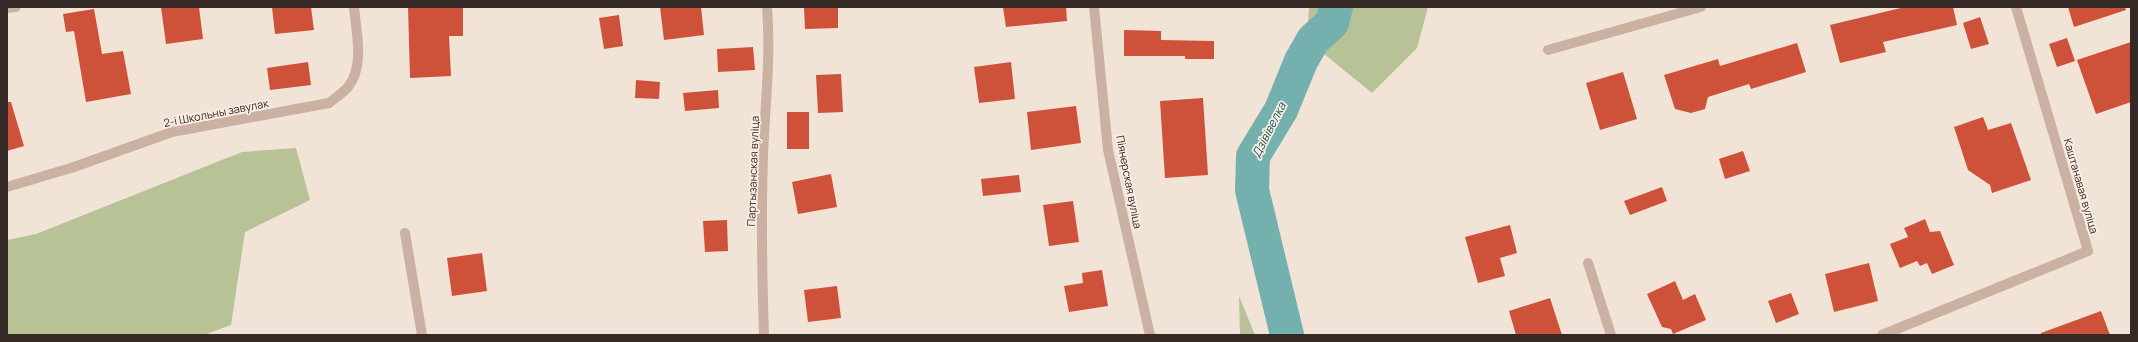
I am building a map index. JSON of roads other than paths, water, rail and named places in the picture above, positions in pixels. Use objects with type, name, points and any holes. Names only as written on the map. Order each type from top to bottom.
[{"type":"street","points":[[7,8],[16,7]]},
{"type":"street","name":"2-і Школьны завулак","points":[[7,187],[74,167],[172,132],[329,104],[348,87],[356,71],[358,50],[354,7]]},
{"type":"street","name":"Партызанская вуліца","points":[[764,335],[762,284],[763,171],[769,90],[767,7]]},
{"type":"street","name":"Піянерская вуліца","points":[[1094,7],[1108,150],[1150,335]]},
{"type":"street","points":[[1548,50],[1701,7]]},
{"type":"street","name":"Каштанавая вуліца","points":[[1882,335],[2088,251],[2016,7]]},
{"type":"street","points":[[406,233],[422,335]]},
{"type":"street","points":[[1588,263],[1611,335]]},
{"type":"water","points":[[1253,156],[1262,159],[1261,181],[1257,202],[1249,215],[1240,209],[1238,196],[1245,163]]},
{"type":"waterway","name":"Дзівівелка","points":[[1287,335],[1252,190],[1253,156],[1281,110],[1301,61],[1313,40],[1332,23],[1336,7]]}]
